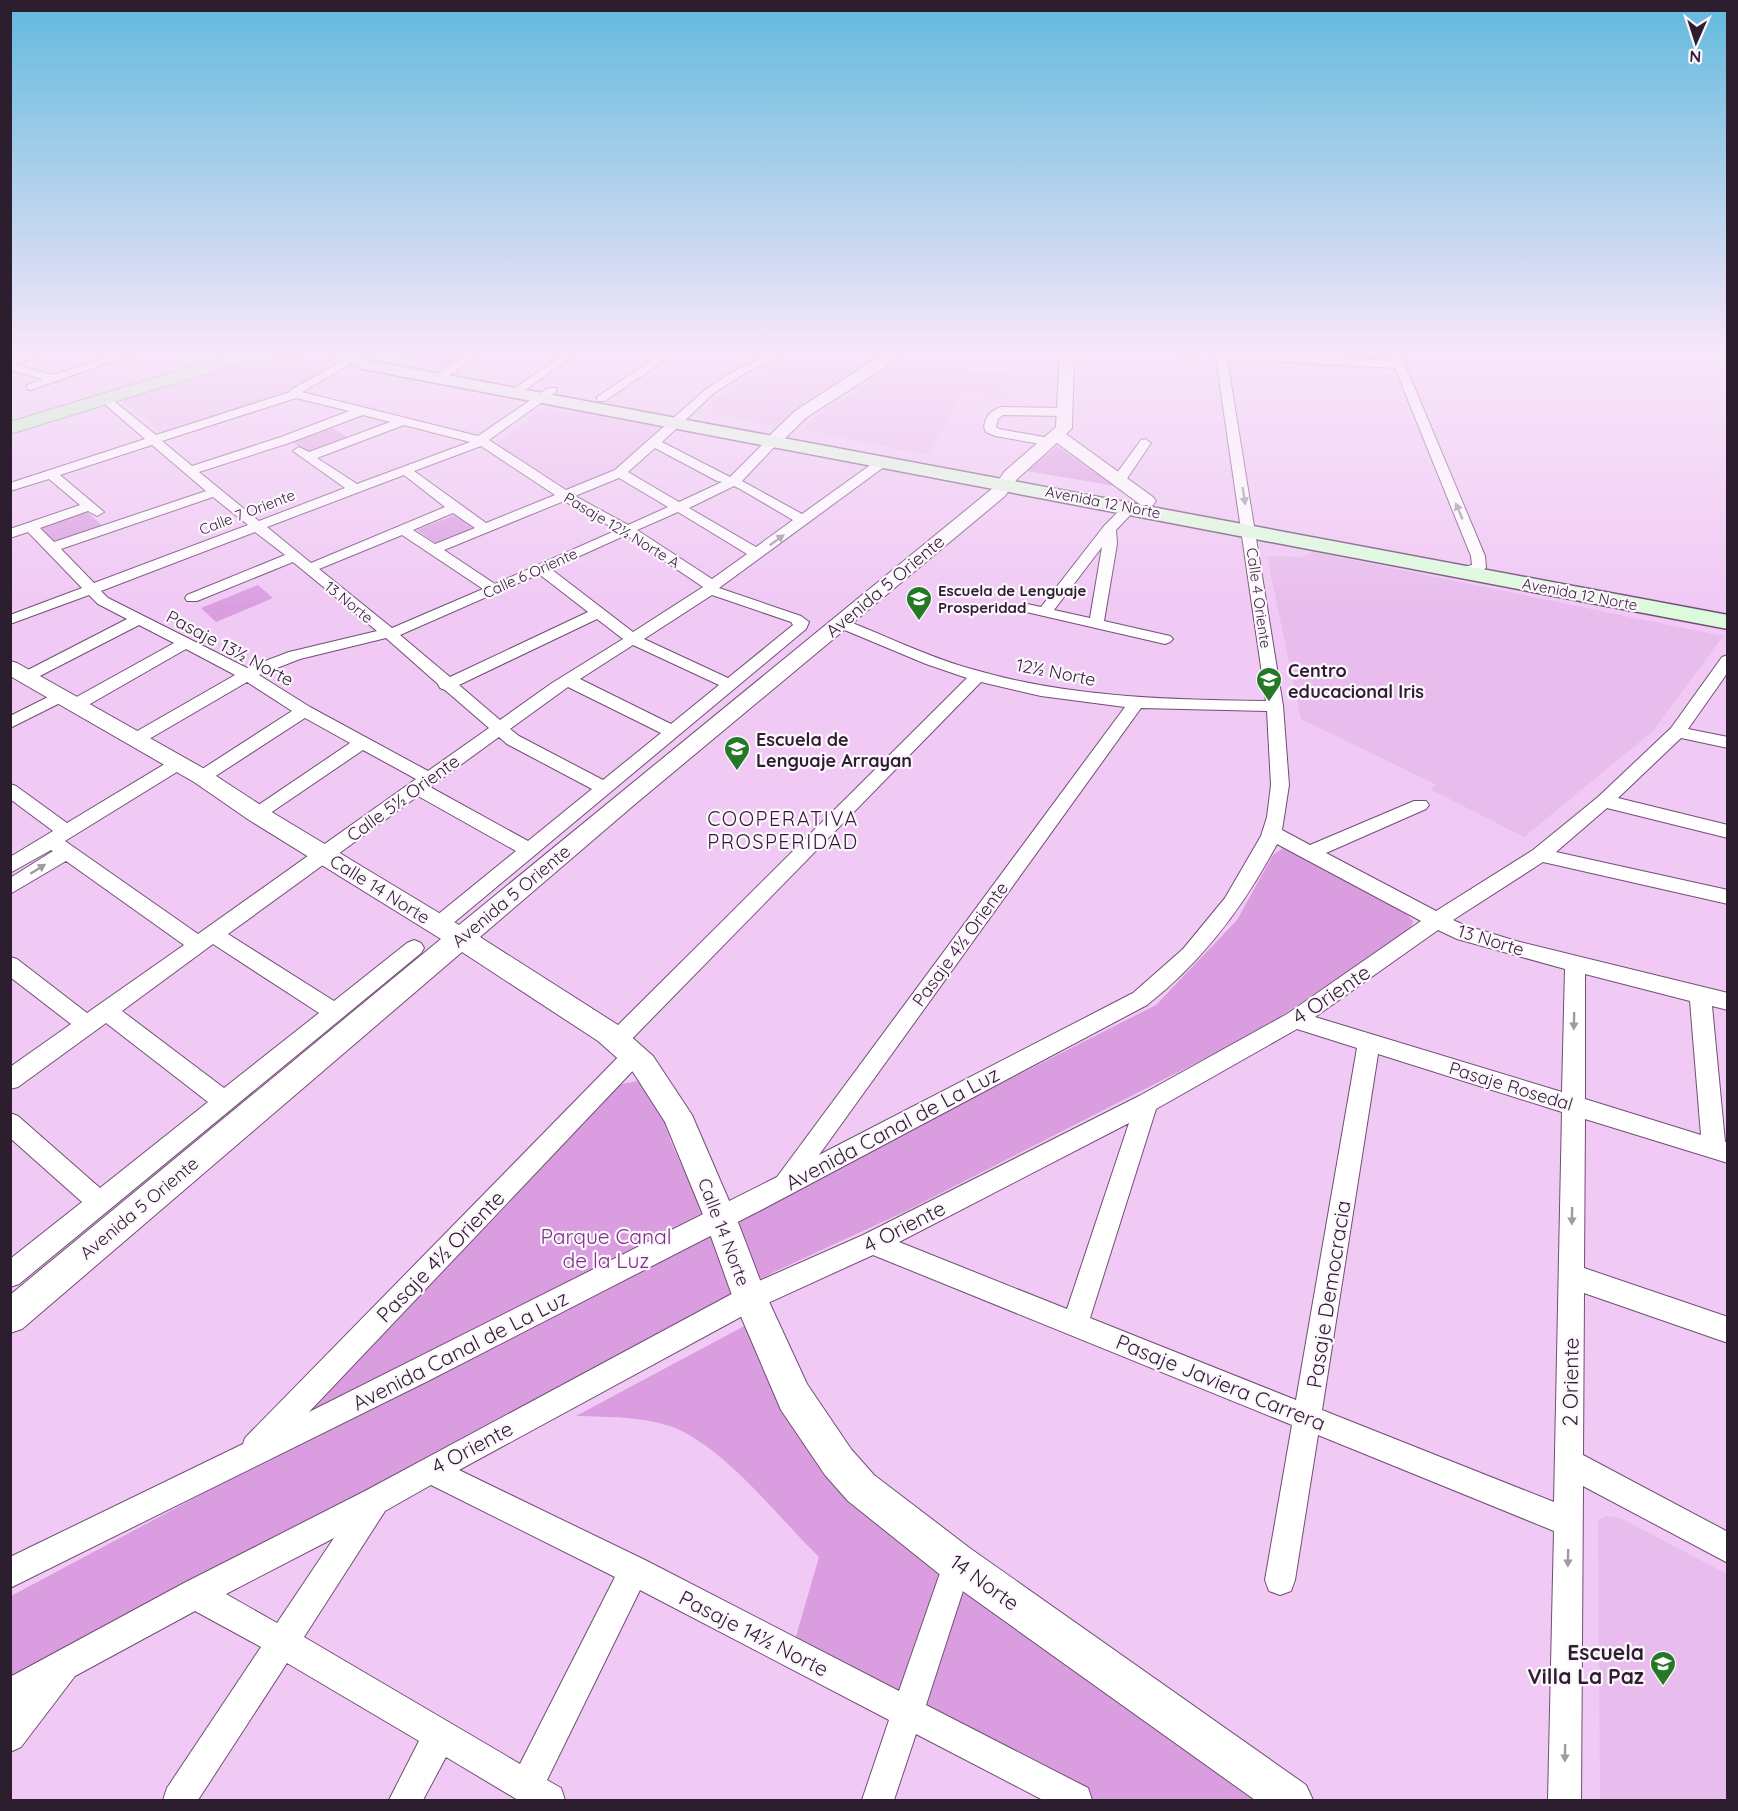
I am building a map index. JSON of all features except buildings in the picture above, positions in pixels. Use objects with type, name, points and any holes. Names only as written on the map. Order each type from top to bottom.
[{"type":"main road","name":"Avenida 12 Norte","points":[[779,438],[884,461],[1008,479]]},
{"type":"main road","name":"Avenida 12 Norte","points":[[780,438],[1471,568],[1728,622]]},
{"type":"main road","name":"Avenida 12 Norte","points":[[1471,568],[1728,609]]},
{"type":"street","name":"13 Norte","points":[[149,438],[390,634],[446,685],[513,740],[605,788]]},
{"type":"street","points":[[10,487],[164,438]]},
{"type":"street","points":[[190,471],[292,438]]},
{"type":"street","points":[[307,457],[359,438]]},
{"type":"street","name":"Pasaje 12½ Norte A","points":[[468,438],[482,441],[564,495],[626,529],[711,588],[796,619],[801,624],[799,629],[731,685]]},
{"type":"street","name":"Calle 7 Oriente","points":[[10,620],[487,438]]},
{"type":"street","points":[[432,550],[620,473],[660,438]]},
{"type":"street","name":"Calle 6 Oriente","points":[[138,738],[246,674],[285,658],[390,634],[677,507],[732,481],[776,438]]},
{"type":"street","points":[[1042,438],[1055,439],[1119,480],[1139,505],[1109,529],[1044,612]]},
{"type":"street","name":"Calle 4 Oriente","points":[[1231,905],[1272,832],[1278,807],[1281,764],[1275,705],[1234,438]]},
{"type":"street","points":[[1424,438],[1471,568]]},
{"type":"street","name":"Avenida 5 Oriente","points":[[10,1317],[449,932],[840,623],[1055,439]]},
{"type":"street","points":[[285,440],[355,489]]},
{"type":"street","points":[[655,443],[745,486],[804,521]]},
{"type":"street","points":[[1119,480],[1145,443]]},
{"type":"street","name":"Calle 5½ Oriente","points":[[10,1080],[500,728],[568,680],[634,640],[711,588],[884,461]]},
{"type":"street","points":[[405,470],[454,508],[485,528]]},
{"type":"street","points":[[620,473],[758,554]]},
{"type":"street","points":[[51,474],[113,526]]},
{"type":"street","points":[[51,548],[215,492]]},
{"type":"street","points":[[10,534],[90,506]]},
{"type":"street","points":[[308,569],[454,508]]},
{"type":"street","name":"Pasaje 13½ Norte","points":[[31,527],[103,601],[246,674],[304,711],[362,743],[529,850]]},
{"type":"street","points":[[403,529],[493,590]]},
{"type":"street","points":[[1096,624],[1110,544],[1109,529]]},
{"type":"street","points":[[192,598],[293,557]]},
{"type":"street","points":[[449,932],[529,850],[731,685],[634,640],[540,568]]},
{"type":"street","points":[[1027,608],[1166,639]]},
{"type":"street","points":[[446,685],[600,612]]},
{"type":"street","points":[[19,672],[137,620]]},
{"type":"street","name":"12½ Norte","points":[[840,623],[942,665],[978,676],[1072,696],[1135,704],[1275,705]]},
{"type":"street","points":[[10,723],[70,699],[184,644]]},
{"type":"street","name":"4 Oriente","points":[[10,1694],[195,1594],[375,1501],[750,1298],[872,1243],[1148,1103],[1295,1020],[1436,921],[1540,855],[1604,801],[1677,732],[1728,660]]},
{"type":"street","name":"Calle 14 Norte","points":[[19,672],[138,738],[202,777],[257,814],[449,932],[626,1047],[658,1084],[677,1115],[720,1216],[750,1298]]},
{"type":"street","name":"Pasaje 4½ Oriente","points":[[245,1458],[626,1047],[978,676]]},
{"type":"street","points":[[568,680],[673,732]]},
{"type":"street","name":"Pasaje 4½ Oriente","points":[[784,1184],[1135,704]]},
{"type":"street","points":[[202,777],[304,711]]},
{"type":"street","points":[[1677,732],[1728,743]]},
{"type":"street","points":[[257,814],[362,743]]},
{"type":"street","points":[[10,886],[62,842],[178,764]]},
{"type":"street","points":[[10,790],[62,842],[207,940],[335,1012]]},
{"type":"street","points":[[1604,801],[1728,832]]},
{"type":"street","points":[[1312,852],[1420,805]]},
{"type":"street","name":"13 Norte","points":[[1272,832],[1436,921],[1482,940],[1728,1002]]},
{"type":"street","points":[[10,867],[62,842]]},
{"type":"street","points":[[1540,855],[1728,897]]},
{"type":"street","name":"Avenida Canal de La Luz","points":[[10,1573],[417,1373],[1140,999],[1180,966],[1231,905]]},
{"type":"street","points":[[10,1275],[414,948]]},
{"type":"street","name":"2 Oriente","points":[[1565,1800],[1575,963]]},
{"type":"street","points":[[10,965],[87,1025]]},
{"type":"street","points":[[1700,995],[1721,1150]]},
{"type":"street","points":[[106,1011],[225,1102]]},
{"type":"street","name":"Pasaje Rosedal","points":[[1295,1020],[1721,1150]]},
{"type":"street","name":"Pasaje Democracia","points":[[1281,1580],[1369,1042]]},
{"type":"street","points":[[1075,1323],[1148,1103]]},
{"type":"street","points":[[10,1123],[100,1203]]},
{"type":"street","name":"Pasaje Javiera Carrera","points":[[872,1243],[1568,1522]]},
{"type":"street","points":[[1571,1276],[1728,1330]]},
{"type":"street","name":"14 Norte","points":[[750,1298],[794,1397],[838,1462],[861,1488],[957,1563],[1291,1800]]},
{"type":"street","points":[[1569,1463],[1728,1548]]},
{"type":"street","name":"Pasaje 14½ Norte","points":[[430,1470],[634,1571],[1076,1800]]},
{"type":"street","points":[[179,1800],[375,1501]]},
{"type":"street","points":[[878,1800],[957,1563]]},
{"type":"street","points":[[195,1594],[282,1642],[538,1794],[634,1571]]},
{"type":"street","points":[[10,1736],[66,1665]]},
{"type":"street","points":[[405,1800],[440,1736]]},
{"type":"shaded area","points":[[503,438],[652,438],[618,472],[574,488],[567,487],[497,446],[499,444],[496,443]]},
{"type":"shaded area","points":[[840,438],[937,438],[927,455]]},
{"type":"shaded area","points":[[1314,552],[1723,636],[1653,731],[1524,837],[1430,789],[1437,785],[1301,719],[1267,556],[1303,557]]},
{"type":"shaded area","name":"Escuela Villa La Paz","points":[[1607,1516],[1620,1518],[1727,1574],[1727,1800],[1600,1800],[1598,1520]]},
{"type":"green space","points":[[305,438],[348,438],[354,441],[312,456],[293,442]]},
{"type":"green space","points":[[1057,446],[1115,486],[1027,471]]},
{"type":"green space","points":[[87,512],[106,529],[57,546],[39,529]]},
{"type":"green space","points":[[455,515],[482,531],[443,548],[417,530]]},
{"type":"green space","points":[[258,585],[273,598],[216,622],[201,608]]},
{"type":"green space","name":"Parque Canal de la Luz","points":[[1283,848],[1405,913],[1413,921],[1411,928],[1283,1015],[1237,1042],[904,1212],[774,1272],[11,1680],[11,1596],[264,1461],[621,1084],[639,1081],[660,1110],[671,1142],[701,1208],[708,1232],[1156,1005],[1237,920],[1273,855]]},
{"type":"green space","points":[[763,1316],[835,1472],[957,1569],[1279,1800],[1089,1800],[792,1650],[819,1557],[738,1473],[703,1444],[684,1432],[645,1420],[576,1416]]},
{"type":"place","name":"Escuela de Lenguaje Prosperidad","points":[[919,622]]},
{"type":"place","name":"Centro educacional Iris","points":[[1269,703]]},
{"type":"place","name":"Escuela de Lenguaje Arrayan","points":[[737,772]]},
{"type":"place","name":"Escuela Villa La Paz","points":[[1663,1687]]},
{"type":"district","name":"COOPERATIVA PROSPERIDAD","points":[[783,830]]}]
